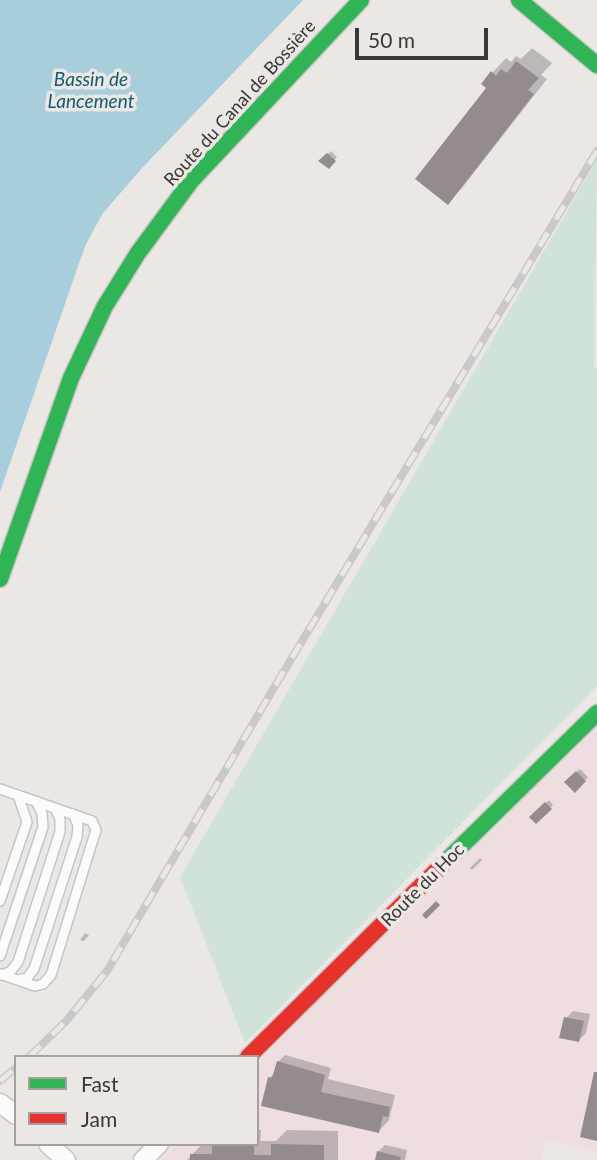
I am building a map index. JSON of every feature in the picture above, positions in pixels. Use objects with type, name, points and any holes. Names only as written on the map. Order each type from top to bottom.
[{"type":"street","name":"Route du Canal de Bossière","points":[[0,579],[71,378],[105,306],[138,253],[191,181],[361,0]]},
{"type":"street","points":[[519,0],[597,65]]},
{"type":"street","name":"Route du Hoc","points":[[250,1055],[597,713]]},
{"type":"street","points":[[50,1146],[66,1160]]},
{"type":"street","points":[[143,1160],[157,1146]]},
{"type":"lane","points":[[0,789],[92,821],[96,830],[51,975],[43,984],[35,986],[1,974]]},
{"type":"lane","points":[[0,901],[27,822],[18,795]]},
{"type":"lane","points":[[0,956],[43,827],[42,813],[36,801]]},
{"type":"lane","points":[[1,974],[10,972],[18,962],[60,832],[60,819],[55,808]]},
{"type":"lane","points":[[18,980],[27,978],[39,956],[77,837],[78,825],[73,814]]},
{"type":"shaded area","points":[[597,713],[597,1153],[544,1140],[542,1160],[162,1160],[176,1146],[259,1146],[259,1062]]},
{"type":"green space","points":[[597,160],[594,368],[597,368],[597,686],[245,1043],[180,877]]},
{"type":"water","name":"Bassin de Lancement","points":[[0,0],[303,0],[143,167],[103,213],[86,244],[0,492]]},
{"type":"building","points":[[516,61],[539,78],[528,90],[534,94],[448,205],[415,179],[486,88],[481,84],[491,71],[496,76],[501,69],[507,73]]},
{"type":"building","points":[[327,153],[336,161],[329,169],[318,161]]},
{"type":"building","points":[[576,771],[586,781],[575,793],[564,782]]},
{"type":"building","points":[[545,802],[552,809],[536,824],[529,817]]},
{"type":"building","points":[[436,901],[440,905],[426,919],[422,915]]},
{"type":"building","points":[[564,1017],[584,1021],[579,1042],[559,1038]]},
{"type":"building","points":[[277,1061],[325,1075],[321,1092],[390,1107],[388,1117],[383,1116],[379,1133],[261,1106],[268,1077],[272,1078]]},
{"type":"building","points":[[594,1072],[597,1072],[597,1141],[580,1137]]},
{"type":"building","points":[[271,1144],[324,1145],[324,1160],[190,1160],[190,1154],[212,1154],[212,1146],[254,1146],[254,1155],[271,1155]]},
{"type":"building","points":[[377,1151],[401,1157],[400,1160],[375,1160]]},
{"type":"railway","points":[[31,1055],[67,1020],[107,971],[597,151]]},
{"type":"railway","points":[[0,1081],[14,1070]]},
{"type":"traffic: fast","points":[[0,579],[71,378],[105,306],[138,253],[191,181],[361,0]]},
{"type":"traffic: fast","points":[[519,0],[597,65]]},
{"type":"traffic: fast","points":[[440,867],[597,713]]},
{"type":"traffic: jam","points":[[250,1055],[440,867]]}]
